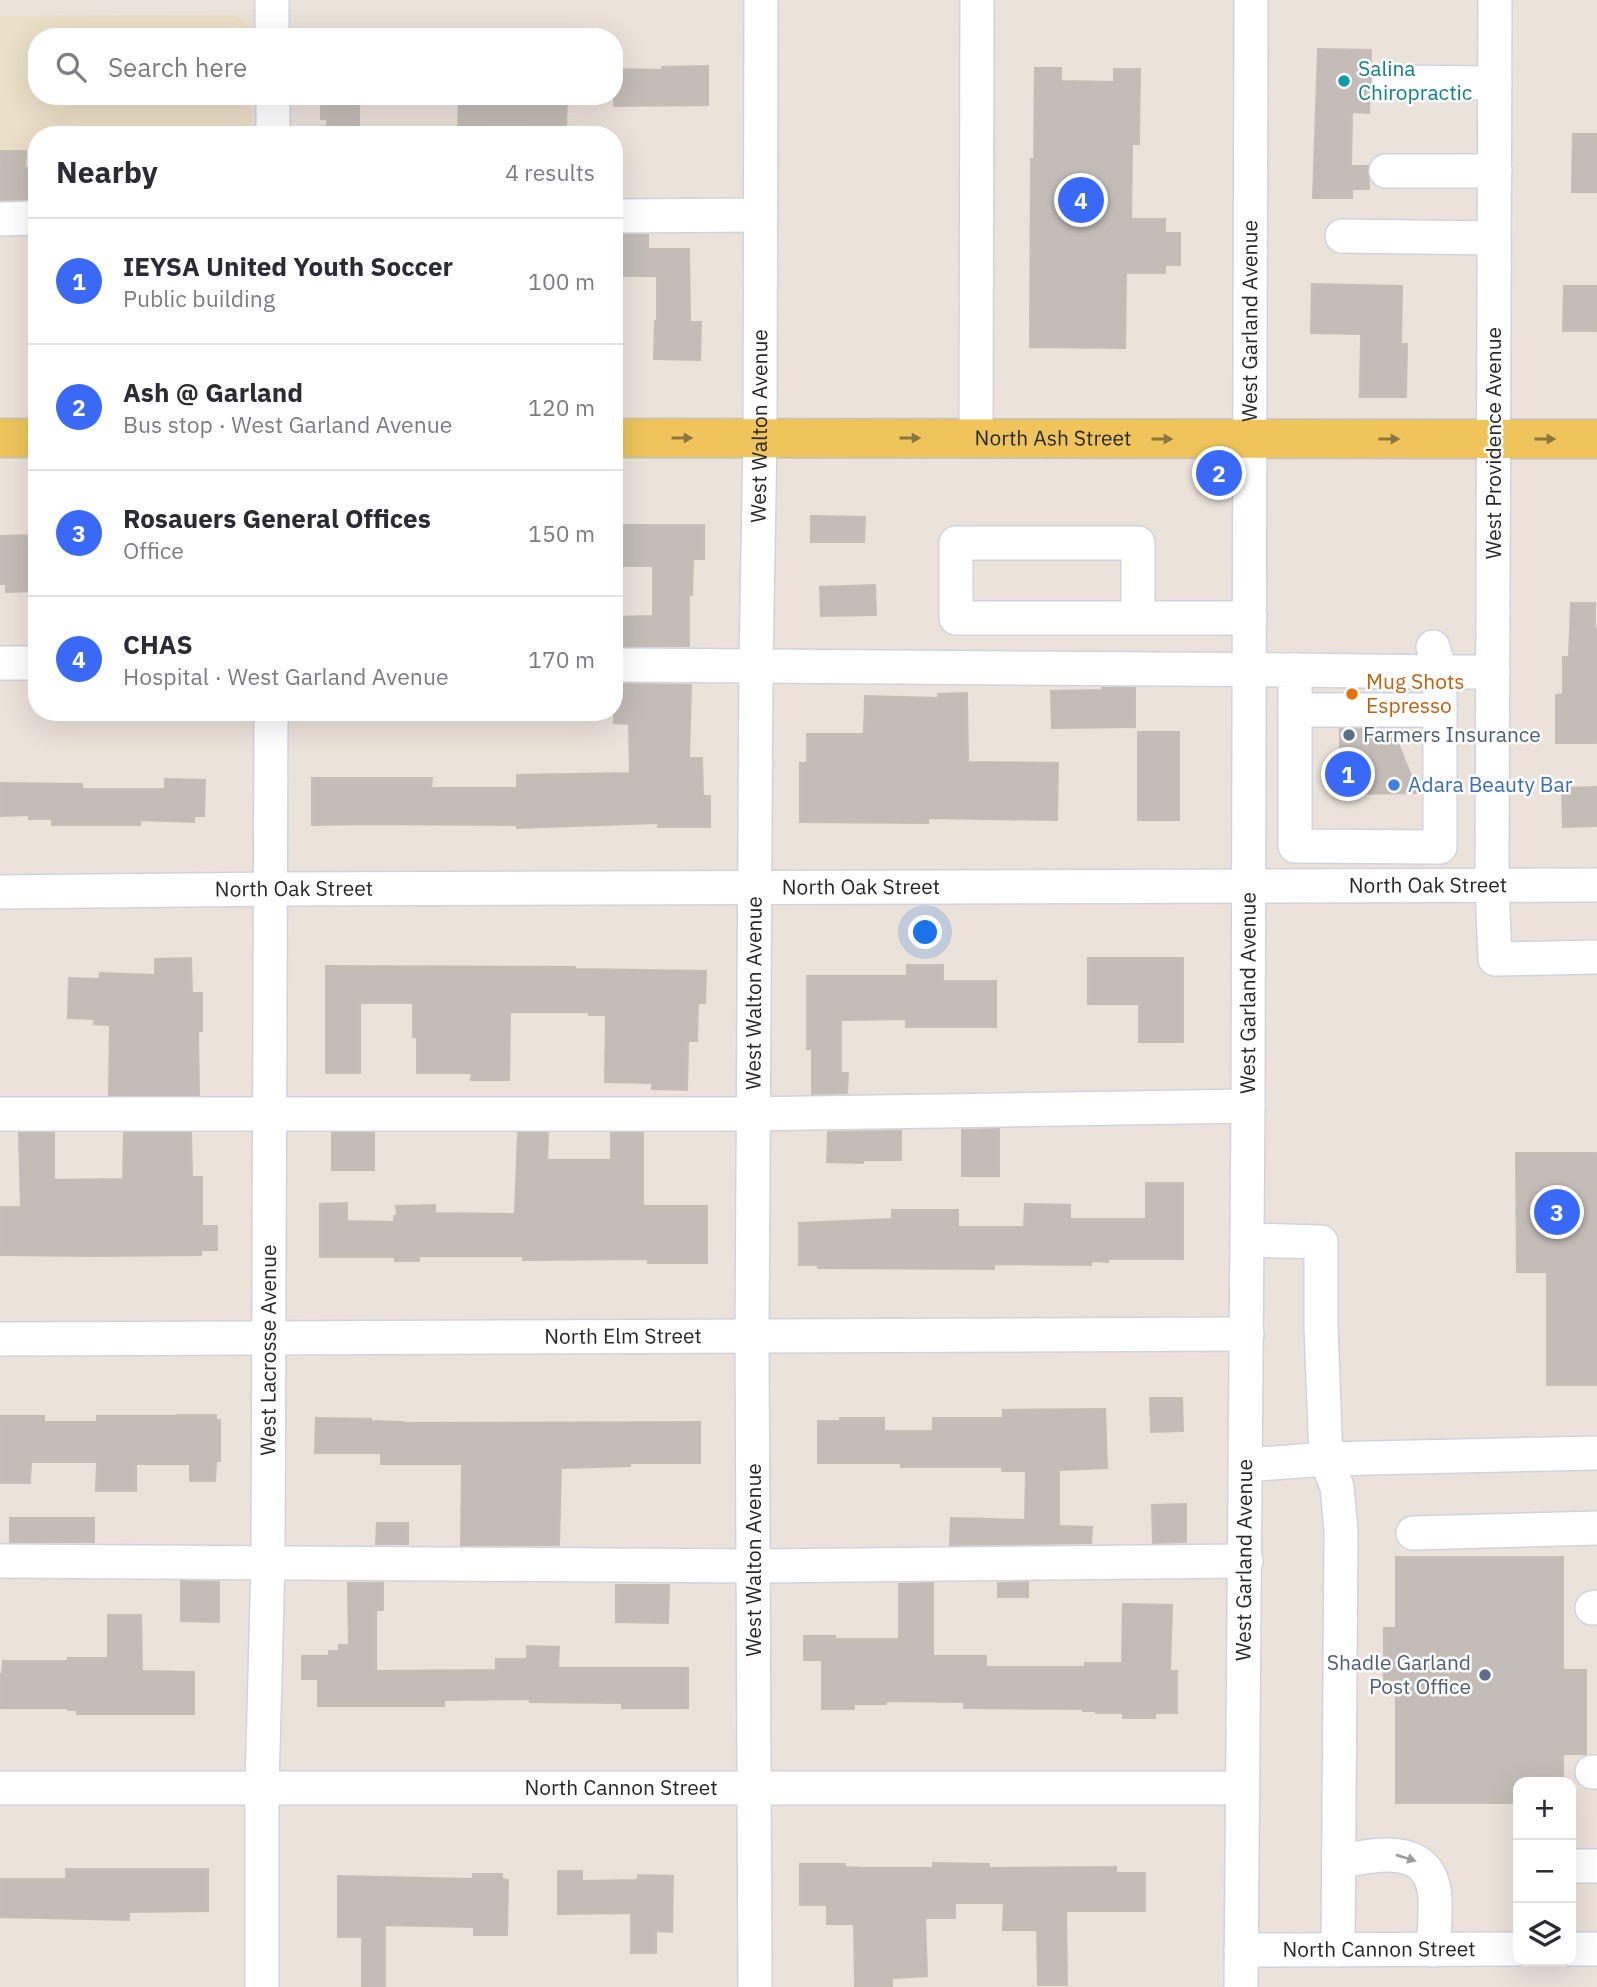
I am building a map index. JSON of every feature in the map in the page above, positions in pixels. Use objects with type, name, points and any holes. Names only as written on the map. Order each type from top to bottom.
[{"type":"main road","points":[[0,438],[28,438]]},
{"type":"main road","name":"North Ash Street","points":[[623,438],[1597,439]]},
{"type":"street","points":[[272,0],[272,28]]},
{"type":"street","name":"West Walton Avenue","points":[[755,1987],[752,1337],[761,0]]},
{"type":"street","points":[[976,0],[976,438]]},
{"type":"street","name":"West Garland Avenue","points":[[1241,1987],[1247,1334],[1251,0]]},
{"type":"street","name":"West Providence Avenue","points":[[1495,0],[1492,887],[1495,959],[1597,957]]},
{"type":"street","points":[[1389,82],[1495,83]]},
{"type":"street","points":[[273,105],[273,126]]},
{"type":"street","points":[[1386,171],[1495,172]]},
{"type":"street","points":[[623,216],[761,215]]},
{"type":"street","points":[[0,219],[28,218]]},
{"type":"street","points":[[1342,236],[1494,238]]},
{"type":"street","points":[[1138,618],[1138,543],[956,543],[956,618],[1138,618],[1250,618]]},
{"type":"street","points":[[623,665],[1295,670],[1436,660],[1493,672]]},
{"type":"street","points":[[1295,670],[1295,846],[1440,847],[1440,710],[1436,660]]},
{"type":"street","points":[[0,663],[28,663]]},
{"type":"street","points":[[1295,710],[1440,710]]},
{"type":"street","name":"West Lacrosse Avenue","points":[[262,1987],[262,1788],[268,1561],[271,721]]},
{"type":"street","name":"North Oak Street","points":[[0,892],[1597,885]]},
{"type":"street","points":[[0,1114],[754,1114],[1248,1105]]},
{"type":"street","points":[[1247,1240],[1321,1242],[1326,1459],[1337,1487],[1341,1530],[1338,1950]]},
{"type":"street","name":"North Elm Street","points":[[0,1339],[1247,1334]]},
{"type":"street","points":[[1246,1465],[1326,1459],[1597,1453]]},
{"type":"street","points":[[1413,1533],[1597,1528]]},
{"type":"street","points":[[0,1561],[754,1566],[1245,1561]]},
{"type":"street","name":"North Cannon Street","points":[[0,1788],[1241,1788]]},
{"type":"street","points":[[1339,1862],[1375,1855],[1400,1855],[1419,1863],[1429,1875],[1434,1890],[1433,1950]]},
{"type":"street","points":[[1576,1866],[1597,1866]]},
{"type":"street","name":"North Cannon Street","points":[[1241,1950],[1513,1949]]},
{"type":"street","points":[[1576,1949],[1597,1949]]},
{"type":"shaded area","points":[[232,15],[244,20],[249,28],[28,28],[28,105],[251,105],[251,126],[28,126],[28,207],[0,207],[0,16]]},
{"type":"building","points":[[1318,49],[1371,50],[1369,113],[1352,112],[1351,166],[1368,166],[1369,189],[1352,189],[1352,198],[1313,198]]},
{"type":"building","points":[[708,66],[708,105],[614,106],[623,105],[623,69],[662,70],[662,67]]},
{"type":"building","points":[[1035,68],[1061,68],[1061,81],[1114,82],[1114,69],[1140,69],[1139,144],[1132,144],[1131,219],[1165,219],[1165,233],[1180,233],[1180,265],[1165,265],[1165,273],[1126,273],[1125,348],[1030,347],[1031,159],[1034,159]]},
{"type":"building","points":[[321,105],[359,105],[359,126],[327,126],[327,119],[321,119]]},
{"type":"building","points":[[459,105],[567,105],[566,126],[458,125]]},
{"type":"building","points":[[1573,134],[1597,134],[1597,192],[1572,192]]},
{"type":"building","points":[[0,151],[26,151],[28,199],[0,200]]},
{"type":"building","points":[[623,235],[648,235],[648,249],[689,249],[690,322],[701,322],[700,360],[654,359],[657,276],[623,276]]},
{"type":"building","points":[[1312,284],[1402,286],[1401,344],[1407,344],[1406,397],[1360,397],[1361,334],[1311,333]]},
{"type":"building","points":[[1564,286],[1597,286],[1597,331],[1563,331]]},
{"type":"building","points":[[811,516],[865,517],[864,542],[811,542]]},
{"type":"building","points":[[623,525],[704,525],[704,559],[693,559],[692,595],[689,595],[689,646],[623,646],[623,617],[653,616],[653,566],[623,566]]},
{"type":"building","points":[[28,535],[28,591],[6,592],[6,584],[0,584],[0,536]]},
{"type":"building","points":[[875,585],[876,615],[821,616],[820,587]]},
{"type":"building","points":[[1571,603],[1595,603],[1597,743],[1556,743],[1556,695],[1563,694],[1563,657],[1569,657]]},
{"type":"building","points":[[623,684],[691,685],[689,758],[702,758],[703,796],[710,796],[710,827],[658,827],[658,823],[517,828],[517,825],[312,825],[312,778],[432,778],[431,788],[517,788],[517,775],[630,773],[629,724],[614,723],[623,721]]},
{"type":"building","points":[[1135,688],[1135,727],[1052,728],[1051,691]]},
{"type":"building","points":[[967,693],[968,762],[1058,763],[1057,820],[928,818],[928,823],[800,822],[800,763],[807,763],[807,734],[864,734],[865,696],[939,698],[938,694]]},
{"type":"building","points":[[1340,729],[1370,729],[1397,741],[1418,793],[1340,794]]},
{"type":"building","points":[[1138,732],[1179,732],[1179,820],[1138,820]]},
{"type":"building","points":[[165,779],[205,780],[204,816],[194,816],[194,822],[140,820],[140,825],[52,825],[52,819],[29,819],[29,815],[0,816],[0,783],[82,784],[82,789],[165,789]]},
{"type":"building","points":[[1597,787],[1597,826],[1563,827],[1562,788]]},
{"type":"building","points":[[191,958],[192,993],[202,993],[202,1031],[198,1031],[199,1095],[109,1095],[110,1025],[94,1024],[95,1019],[68,1018],[69,978],[99,979],[100,973],[155,975],[155,959]]},
{"type":"building","points":[[1088,958],[1183,958],[1183,1042],[1139,1042],[1139,1004],[1088,1004]]},
{"type":"building","points":[[907,965],[943,965],[943,981],[996,981],[996,1027],[906,1027],[906,1019],[841,1020],[841,1073],[848,1073],[847,1093],[812,1094],[812,1049],[807,1049],[807,976],[907,976]]},
{"type":"building","points":[[326,966],[575,967],[706,971],[705,1003],[698,1003],[697,1041],[688,1041],[687,1090],[652,1089],[652,1083],[605,1082],[606,1015],[589,1015],[589,1012],[510,1012],[509,1080],[471,1080],[472,1073],[417,1073],[413,1003],[360,1003],[360,1073],[326,1073]]},
{"type":"building","points":[[999,1129],[999,1176],[962,1176],[962,1130]]},
{"type":"building","points":[[901,1131],[901,1160],[827,1162],[828,1132]]},
{"type":"building","points":[[19,1133],[54,1133],[54,1180],[123,1179],[124,1133],[191,1133],[192,1177],[202,1177],[202,1226],[217,1226],[217,1250],[201,1250],[201,1255],[0,1255],[0,1207],[21,1207]]},
{"type":"building","points":[[332,1133],[374,1133],[374,1170],[332,1170]]},
{"type":"building","points":[[518,1133],[548,1133],[547,1160],[611,1160],[611,1133],[643,1133],[643,1206],[707,1206],[707,1263],[648,1263],[648,1259],[523,1260],[523,1256],[419,1256],[419,1261],[395,1261],[395,1257],[320,1257],[320,1204],[347,1203],[347,1221],[394,1222],[394,1216],[397,1216],[396,1206],[435,1205],[435,1213],[515,1214]]},
{"type":"building","points":[[1516,1153],[1597,1153],[1597,1385],[1547,1385],[1547,1272],[1517,1272]]},
{"type":"building","points":[[1146,1183],[1183,1183],[1183,1259],[1108,1259],[1108,1262],[1091,1261],[1091,1265],[994,1264],[994,1269],[818,1268],[818,1265],[799,1265],[799,1223],[892,1219],[892,1210],[958,1210],[958,1227],[1024,1227],[1025,1204],[1070,1205],[1070,1219],[1146,1219]]},
{"type":"building","points":[[1150,1398],[1182,1398],[1183,1431],[1151,1432]]},
{"type":"building","points":[[1105,1409],[1107,1468],[1059,1470],[1059,1526],[1092,1527],[1091,1543],[950,1545],[951,1518],[1025,1520],[1026,1471],[1002,1471],[1002,1467],[901,1467],[901,1463],[818,1463],[818,1421],[884,1418],[884,1431],[933,1431],[933,1418],[1003,1418],[1003,1410]]},
{"type":"building","points":[[216,1415],[216,1420],[220,1420],[220,1461],[216,1461],[215,1481],[190,1481],[190,1464],[136,1464],[136,1491],[96,1491],[97,1462],[31,1462],[30,1483],[0,1483],[0,1416],[44,1416],[44,1422],[97,1422],[97,1416]]},
{"type":"building","points":[[316,1418],[371,1419],[403,1423],[700,1422],[700,1463],[630,1463],[630,1466],[561,1468],[559,1545],[461,1545],[462,1464],[381,1464],[381,1453],[315,1453]]},
{"type":"building","points":[[1186,1504],[1186,1542],[1153,1543],[1152,1505]]},
{"type":"building","points":[[10,1518],[94,1518],[94,1542],[10,1542]]},
{"type":"building","points":[[377,1523],[408,1523],[408,1544],[376,1544]]},
{"type":"building","name":"Shadle Garland Post Office","points":[[1396,1557],[1563,1557],[1563,1670],[1586,1670],[1586,1754],[1563,1754],[1563,1777],[1513,1777],[1513,1803],[1396,1803],[1396,1680],[1384,1680],[1384,1628],[1396,1628]]},
{"type":"building","points":[[181,1581],[219,1582],[219,1622],[181,1621]]},
{"type":"building","points":[[1028,1582],[1028,1597],[998,1597],[998,1583]]},
{"type":"building","points":[[348,1583],[383,1583],[383,1610],[376,1610],[376,1671],[496,1670],[496,1659],[527,1659],[527,1646],[559,1647],[558,1668],[688,1668],[688,1708],[622,1708],[622,1703],[530,1702],[530,1699],[444,1700],[444,1706],[318,1706],[318,1679],[302,1679],[302,1656],[329,1656],[329,1651],[339,1651],[339,1645],[349,1645]]},
{"type":"building","points":[[933,1583],[933,1656],[986,1656],[986,1667],[1085,1667],[1085,1663],[1122,1663],[1123,1604],[1172,1605],[1170,1671],[1177,1671],[1177,1713],[1155,1713],[1155,1718],[1123,1718],[1123,1713],[1096,1713],[1083,1709],[964,1708],[964,1702],[886,1701],[886,1704],[854,1704],[854,1709],[822,1709],[822,1660],[804,1660],[804,1636],[899,1639],[899,1584]]},
{"type":"building","points":[[616,1585],[669,1585],[668,1623],[616,1622]]},
{"type":"building","points":[[108,1615],[141,1615],[142,1671],[194,1672],[194,1714],[77,1714],[77,1710],[68,1708],[0,1708],[0,1674],[3,1661],[108,1658]]},
{"type":"building","points":[[933,1863],[989,1864],[989,1868],[1116,1867],[1116,1873],[1145,1873],[1145,1911],[1066,1911],[1067,1985],[1038,1985],[1037,1930],[1003,1930],[1004,1903],[955,1903],[955,1918],[925,1918],[927,1976],[892,1978],[892,1987],[855,1987],[854,1924],[827,1924],[827,1905],[800,1905],[800,1864],[845,1864],[845,1867],[863,1868],[933,1868]]},
{"type":"building","points":[[66,1869],[208,1869],[208,1911],[129,1912],[129,1920],[0,1917],[0,1879],[66,1879]]},
{"type":"building","points":[[558,1871],[582,1871],[582,1881],[638,1880],[638,1875],[673,1876],[672,1932],[656,1931],[656,1953],[631,1953],[631,1913],[558,1914]]},
{"type":"building","points":[[473,1874],[502,1874],[502,1879],[508,1880],[507,1935],[474,1935],[474,1927],[385,1925],[385,1987],[362,1987],[362,1937],[338,1937],[338,1876],[473,1879]]},
{"type":"place","name":"Salina Chiropractic","points":[[1344,81]]},
{"type":"place","name":"CHAS","points":[[1081,200]]},
{"type":"place","name":"Ash @ Garland","points":[[1219,473]]},
{"type":"place","name":"Mug Shots Espresso","points":[[1352,694]]},
{"type":"place","name":"Farmers Insurance","points":[[1349,735]]},
{"type":"place","name":"IEYSA United Youth Soccer","points":[[1348,774]]},
{"type":"place","name":"Adara Beauty Bar","points":[[1394,785]]},
{"type":"place","name":"Rosauers General Offices","points":[[1557,1212]]},
{"type":"place","name":"Shadle Garland Post Office","points":[[1485,1675]]}]
